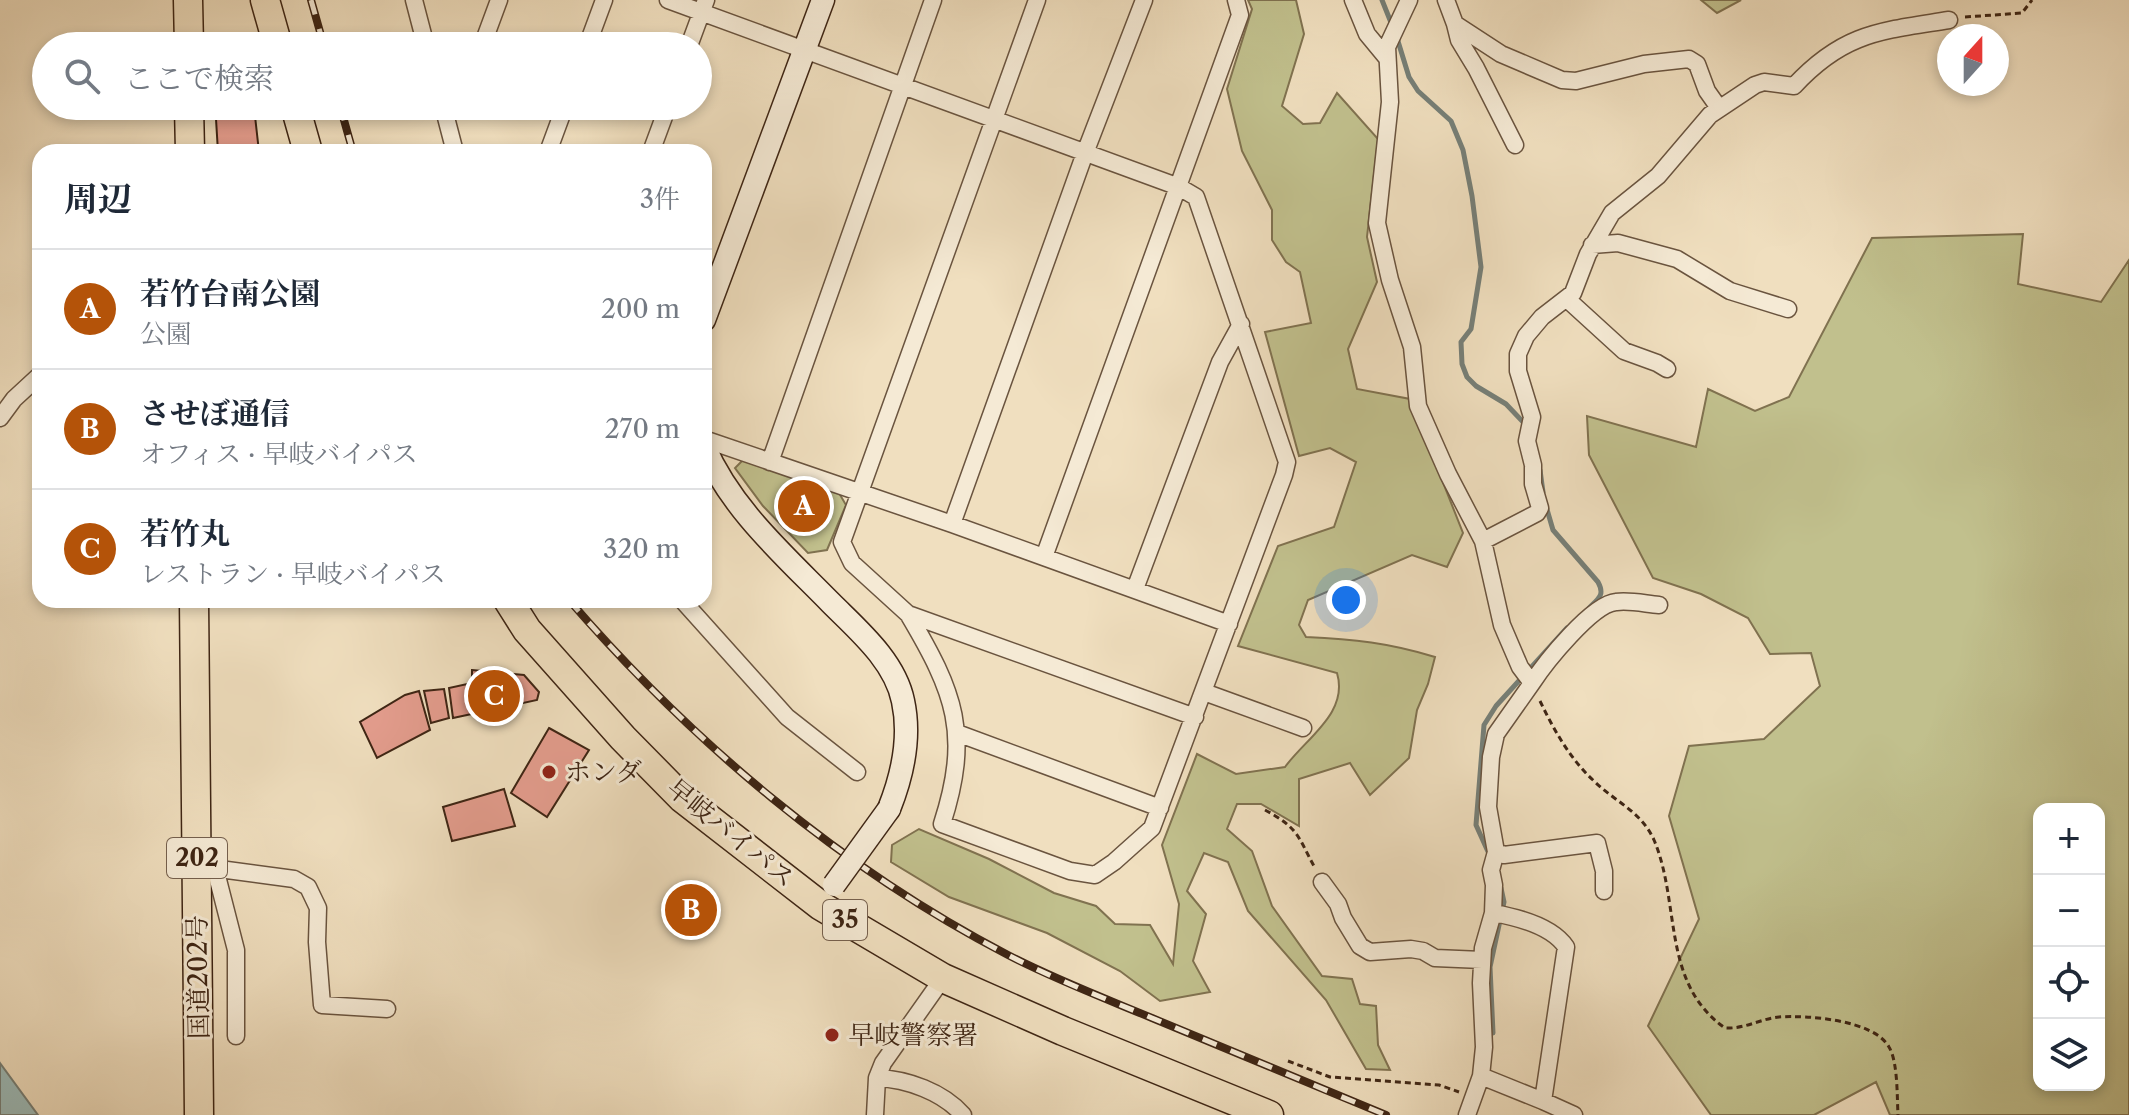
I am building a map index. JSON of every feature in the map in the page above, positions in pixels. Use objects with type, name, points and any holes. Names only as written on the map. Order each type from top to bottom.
[{"type":"highway","points":[[188,0],[189,32]]},
{"type":"highway","points":[[264,1],[274,32]]},
{"type":"highway","points":[[189,120],[190,144]]},
{"type":"highway","points":[[299,120],[306,144]]},
{"type":"highway","name":"国道202号","points":[[194,608],[206,867],[199,1115]]},
{"type":"highway","name":"早岐バイパス","points":[[513,608],[527,630],[623,738],[682,798],[827,895],[943,978],[1269,1115]]},
{"type":"street","points":[[414,0],[422,32]]},
{"type":"street","points":[[487,32],[499,0]]},
{"type":"street","points":[[592,32],[604,0]]},
{"type":"street","points":[[668,0],[704,6],[805,52],[993,119],[1179,187],[1196,197],[1287,462],[1152,828],[1095,875],[1056,866],[942,824],[954,787],[957,733],[942,673],[908,614],[852,563],[842,542],[993,119],[1037,0]]},
{"type":"street","points":[[712,299],[823,0]]},
{"type":"street","points":[[770,462],[933,0]]},
{"type":"street","points":[[952,524],[1085,153],[1144,0]]},
{"type":"street","points":[[1044,557],[1240,15],[1236,0]]},
{"type":"street","points":[[1353,0],[1367,34],[1386,52]]},
{"type":"street","points":[[1446,0],[1459,40],[1515,145]]},
{"type":"street","points":[[1406,5],[1386,52],[1390,102],[1377,223],[1390,280],[1412,347],[1418,406],[1448,474],[1483,541],[1502,625],[1520,667],[1532,683]]},
{"type":"street","points":[[694,32],[704,6]]},
{"type":"street","points":[[1483,541],[1537,513],[1540,508],[1533,484],[1528,399],[1518,371],[1518,354],[1526,336],[1542,317],[1573,293],[1592,245],[1612,213],[1658,176],[1719,108],[1755,85],[1764,82],[1794,86],[1826,56],[1846,43],[1890,28],[1949,20]]},
{"type":"street","points":[[1455,24],[1501,54],[1562,80],[1576,81],[1644,64],[1689,59],[1697,64],[1707,91],[1719,108]]},
{"type":"street","points":[[448,120],[453,144]]},
{"type":"street","points":[[551,144],[560,120]]},
{"type":"street","points":[[654,144],[663,120]]},
{"type":"street","points":[[1592,245],[1618,243],[1677,259],[1730,291],[1788,309]]},
{"type":"street","points":[[1567,299],[1624,351],[1667,369]]},
{"type":"street","points":[[1135,589],[1220,362],[1241,324]]},
{"type":"street","points":[[0,418],[32,382]]},
{"type":"street","points":[[712,442],[1229,624]]},
{"type":"street","points":[[712,465],[754,524],[884,659],[903,699],[906,745],[901,778],[889,809],[827,895]]},
{"type":"street","points":[[1467,1115],[1481,1076],[1484,1047],[1482,960],[1501,914],[1491,870],[1496,852],[1488,807],[1491,757],[1496,734],[1560,645],[1605,606],[1615,602],[1659,605]]},
{"type":"street","points":[[689,608],[787,717],[857,772]]},
{"type":"street","points":[[908,614],[1195,717]]},
{"type":"street","points":[[1204,692],[1303,728]]},
{"type":"street","points":[[957,733],[1160,808]]},
{"type":"street","points":[[1496,852],[1504,855],[1597,843],[1604,871],[1604,891]]},
{"type":"street","points":[[236,1036],[236,950],[206,867],[294,879],[308,887],[318,908],[317,942],[322,1005],[387,1009]]},
{"type":"street","points":[[1322,882],[1338,904],[1360,946],[1370,952],[1411,949],[1435,958],[1482,960]]},
{"type":"street","points":[[1501,914],[1560,938],[1566,947],[1543,1101]]},
{"type":"street","points":[[875,1115],[877,1078],[883,1063],[943,978]]},
{"type":"street","points":[[1481,1076],[1574,1115]]},
{"type":"street","points":[[877,1078],[891,1078],[921,1088],[946,1099],[963,1115]]},
{"type":"path","points":[[1949,20],[2022,13],[2032,0]]},
{"type":"path","points":[[1532,683],[1548,718],[1573,759],[1595,783],[1642,819],[1653,839],[1663,869],[1682,971],[1699,1005],[1725,1028],[1744,1028],[1760,1020],[1782,1017],[1851,1022],[1884,1040],[1891,1050],[1898,1115]]},
{"type":"path","points":[[1265,810],[1296,831],[1322,882]]},
{"type":"path","points":[[1288,1061],[1330,1077],[1439,1085],[1473,1098]]},
{"type":"shaded area","points":[[1248,0],[1296,0],[1304,34],[1282,106],[1303,124],[1320,123],[1337,93],[1378,139],[1367,237],[1377,282],[1348,349],[1357,389],[1410,399],[1463,533],[1447,567],[1412,555],[1308,600],[1299,625],[1306,637],[1371,642],[1435,657],[1417,710],[1409,758],[1370,795],[1350,763],[1299,779],[1299,826],[1261,804],[1237,804],[1227,829],[1252,851],[1272,906],[1322,976],[1352,979],[1360,1004],[1376,1006],[1378,1045],[1390,1070],[1366,1069],[1326,1000],[1248,911],[1228,862],[1204,853],[1187,891],[1206,914],[1193,961],[1210,992],[1160,1001],[1120,971],[1047,933],[949,897],[891,862],[892,845],[919,829],[989,859],[1054,893],[1096,906],[1115,924],[1150,925],[1173,964],[1179,904],[1162,845],[1197,754],[1236,774],[1285,767],[1323,724],[1337,700],[1337,673],[1238,646],[1278,546],[1334,527],[1356,462],[1330,448],[1299,456],[1265,332],[1311,323],[1300,272],[1286,262],[1272,240],[1272,210],[1242,151],[1227,89],[1252,9]]},
{"type":"shaded area","points":[[1701,0],[1741,0],[1717,13]]},
{"type":"shaded area","points":[[2023,234],[2018,284],[2101,302],[2129,260],[2129,1115],[1890,1115],[1876,1082],[1814,1115],[1711,1115],[1648,1026],[1699,919],[1669,816],[1689,746],[1764,739],[1820,686],[1811,653],[1770,654],[1748,618],[1701,594],[1653,578],[1589,455],[1587,416],[1696,447],[1708,389],[1755,411],[1789,397],[1872,238]]},
{"type":"shaded area","points":[[744,459],[839,493],[846,505],[827,550],[808,553],[763,506],[735,468]]},
{"type":"water","points":[[0,1063],[38,1115],[0,1115]]},
{"type":"building","points":[[216,120],[255,120],[258,144],[218,144]]},
{"type":"building","points":[[472,670],[524,675],[539,692],[537,700],[453,718],[449,688],[472,683]]},
{"type":"building","points":[[444,689],[449,718],[431,723],[424,691]]},
{"type":"building","points":[[419,691],[430,730],[377,758],[360,722],[405,695]]},
{"type":"building","name":"ホンダ","points":[[549,728],[589,750],[547,817],[511,793]]},
{"type":"building","points":[[504,789],[515,826],[452,841],[443,807]]},
{"type":"building","points":[[681,884],[716,902],[701,932],[667,917]]},
{"type":"waterway","points":[[1382,0],[1392,25]]},
{"type":"waterway","points":[[1397,38],[1409,77],[1418,91],[1451,121],[1463,150],[1481,267],[1471,329],[1461,342],[1462,364],[1467,377],[1476,386],[1506,404],[1525,424]]},
{"type":"waterway","points":[[1540,470],[1543,492]]},
{"type":"waterway","points":[[1546,506],[1553,530],[1600,586],[1600,596],[1589,608]]},
{"type":"waterway","points":[[1490,856],[1476,825],[1484,725],[1496,706],[1567,628]]},
{"type":"waterway","points":[[1493,1033],[1490,967],[1504,902],[1501,888]]},
{"type":"railway","points":[[311,0],[320,32]]},
{"type":"railway","points":[[344,120],[351,144]]},
{"type":"railway","points":[[576,608],[666,703],[772,798],[828,842],[946,921],[1008,955],[1097,996],[1386,1115]]},
{"type":"place","name":"若竹台南公園","points":[[804,506]]},
{"type":"place","name":"若竹丸","points":[[494,696]]},
{"type":"place","name":"ホンダ","points":[[549,772]]},
{"type":"place","name":"させぼ通信","points":[[691,910]]},
{"type":"place","name":"早岐警察署","points":[[832,1035]]}]
